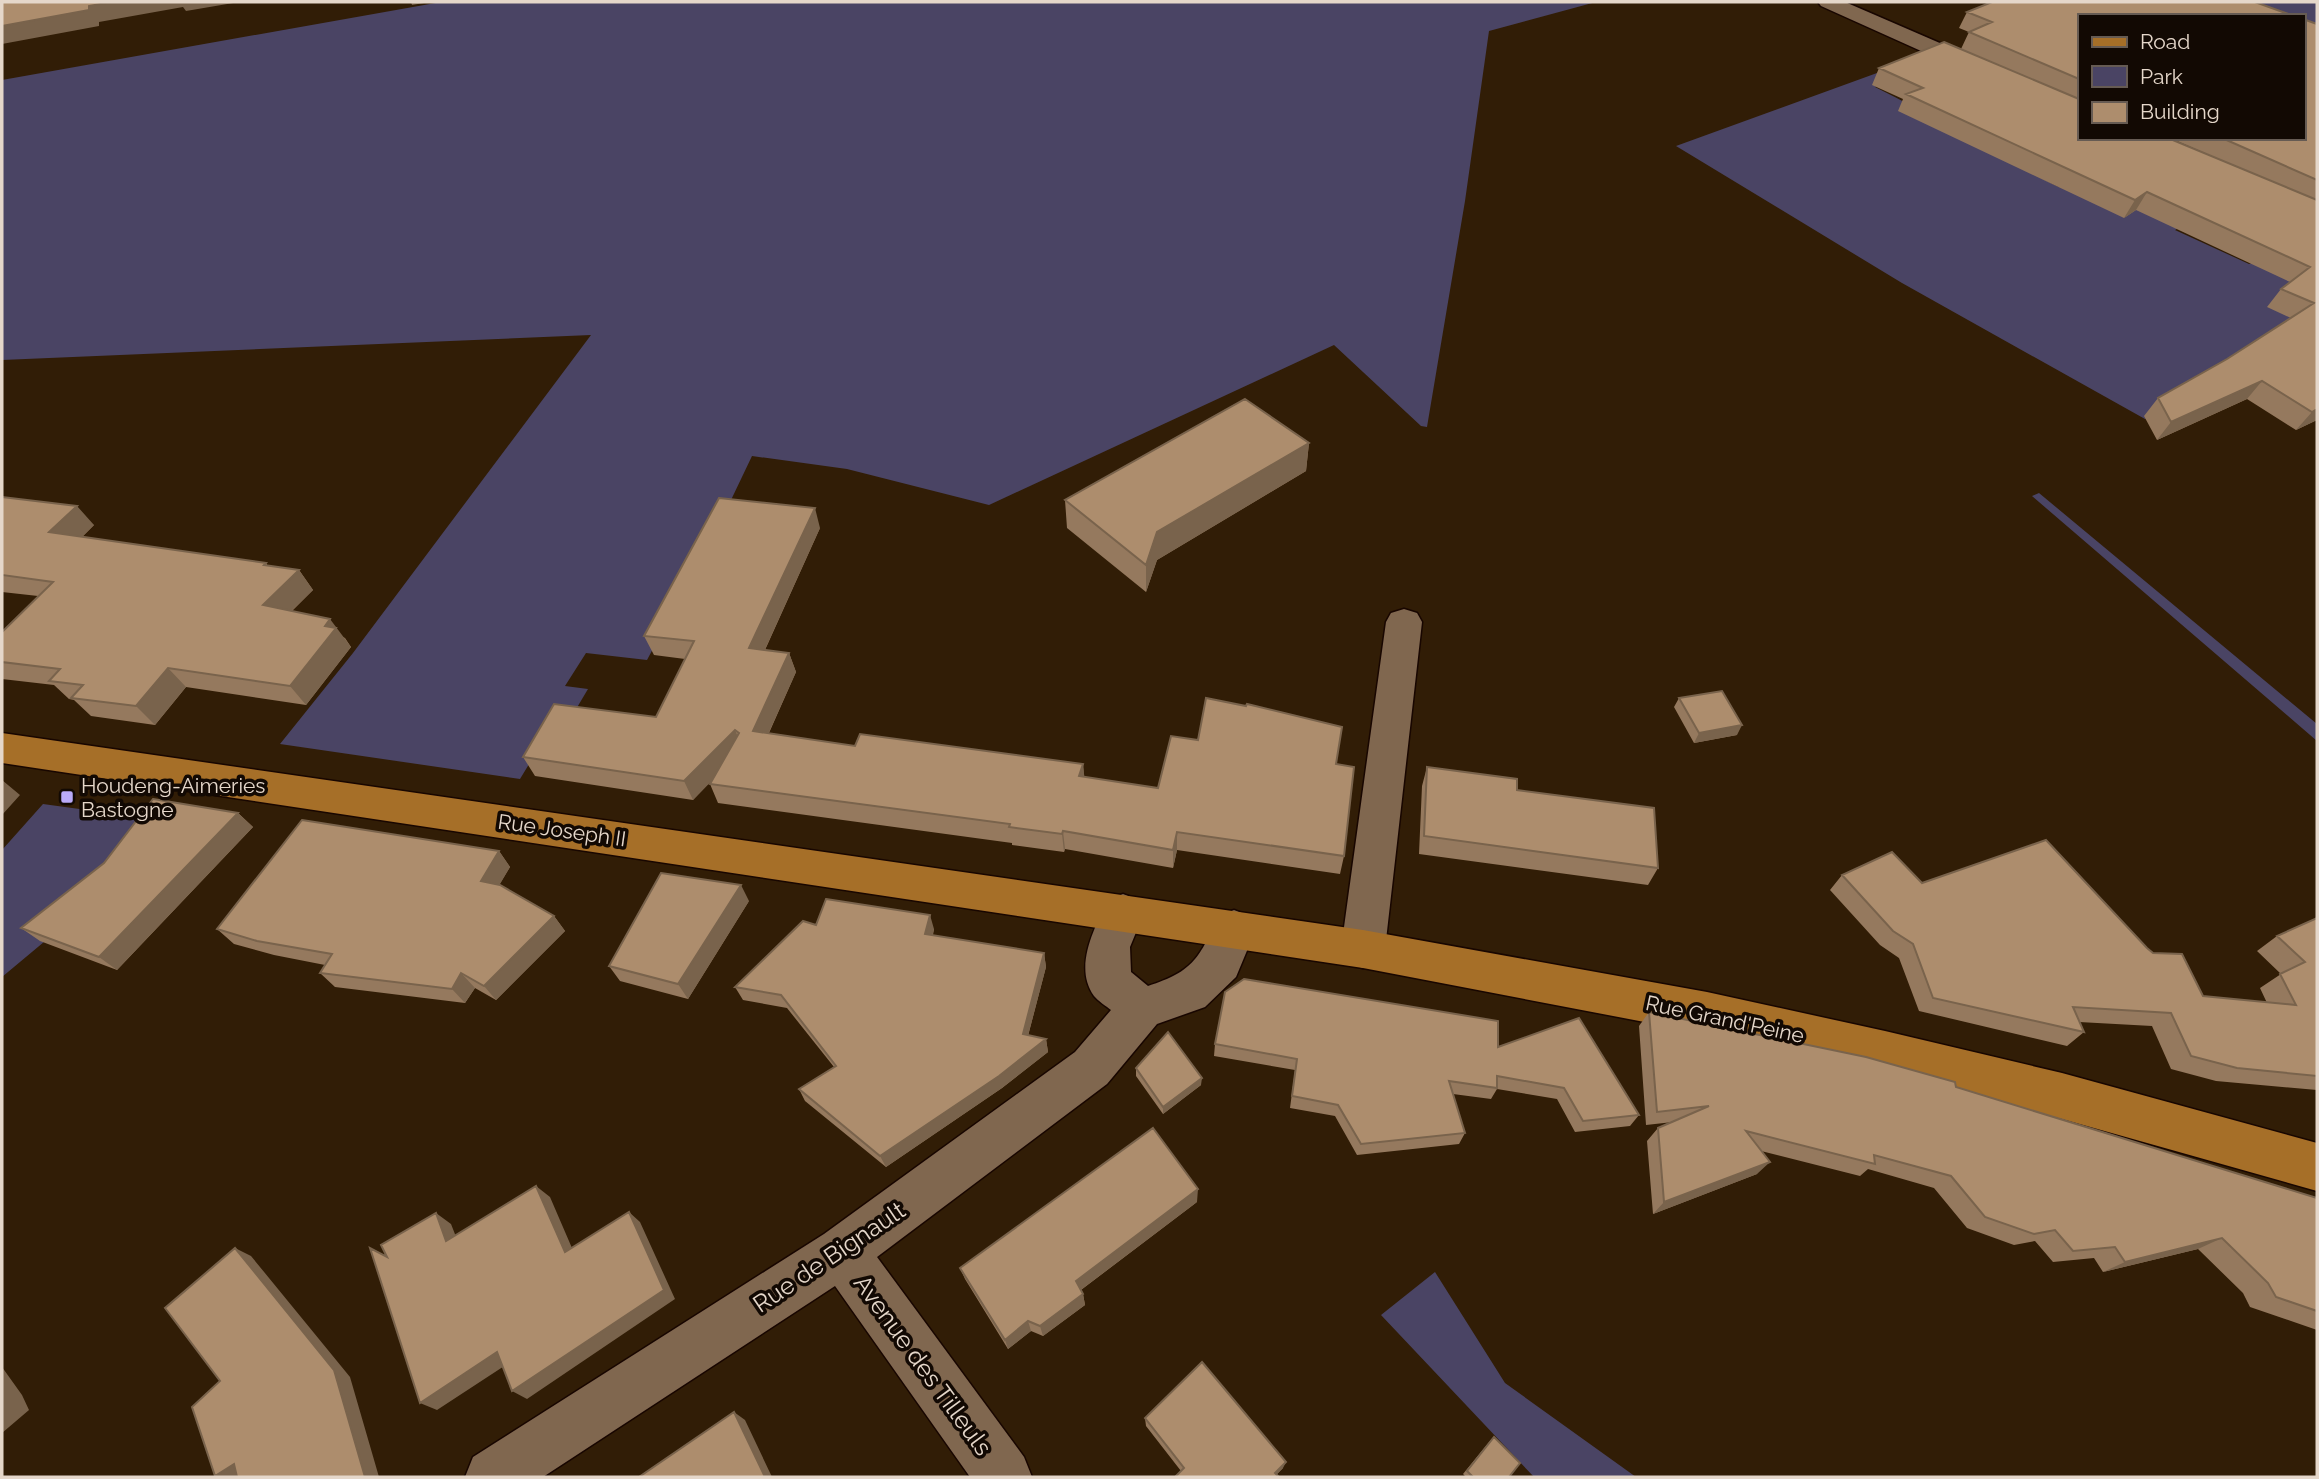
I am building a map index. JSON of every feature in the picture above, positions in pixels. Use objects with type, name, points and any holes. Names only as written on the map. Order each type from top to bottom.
[{"type":"main road","name":"Rue Joseph II","points":[[2,748],[1123,913]]},
{"type":"main road","name":"Rue Grand'Peine","points":[[1123,913],[1363,949],[1707,1013],[2062,1096],[2317,1167]]},
{"type":"street","points":[[1828,2],[2002,78]]},
{"type":"street","points":[[1363,949],[1404,622]]},
{"type":"street","points":[[1123,913],[1108,947],[1110,982],[1142,1009],[1189,993],[1221,963],[1234,929]]},
{"type":"street","name":"Rue de Bignault","points":[[493,1477],[842,1252],[1091,1068],[1142,1009]]},
{"type":"street","name":"Avenue des Tilleuls","points":[[842,1252],[1004,1477]]},
{"type":"green space","points":[[441,2],[1596,2],[1489,31],[1465,201],[1427,427],[1421,426],[1334,345],[989,505],[847,469],[752,456],[721,521],[647,660],[586,653],[565,686],[588,689],[550,753],[537,751],[520,779],[280,744],[353,653],[591,335],[2,360],[2,80]]},
{"type":"green space","points":[[2252,2],[2317,2],[2317,25],[2305,21],[2305,14],[2285,14]]},
{"type":"green space","points":[[1921,57],[1875,87],[2059,187],[2089,172],[2198,217],[2175,230],[2249,264],[2255,262],[2317,291],[2317,315],[2145,419],[1902,283],[1676,146]]},
{"type":"green space","points":[[2039,493],[2317,724],[2317,741],[2032,496]]},
{"type":"green space","points":[[43,804],[167,821],[117,881],[2,977],[2,850]]},
{"type":"green space","points":[[1435,1272],[1505,1383],[1636,1477],[1534,1477],[1381,1315]]},
{"type":"building","points":[[2,2],[111,2],[89,6],[89,10],[2,26]]},
{"type":"building","points":[[1992,2],[2255,2],[2288,14],[2078,14],[2078,79],[1969,32],[1992,22],[1967,12]]},
{"type":"building","points":[[2305,20],[2317,24],[2317,180],[2227,140],[2305,140]]},
{"type":"building","points":[[1944,42],[2078,99],[2078,140],[2173,140],[2317,200],[2317,409],[2312,412],[2262,381],[2171,422],[2158,398],[2227,359],[2314,303],[2281,289],[2310,267],[2147,192],[2135,200],[1906,94],[1923,88],[1879,68]]},
{"type":"building","points":[[1245,399],[1309,443],[1157,532],[1146,565],[1065,500]]},
{"type":"building","points":[[2,497],[77,506],[49,532],[299,570],[263,605],[330,619],[325,626],[336,628],[290,686],[168,668],[136,706],[71,698],[83,685],[49,681],[60,669],[2,662],[2,632],[53,582],[2,575]]},
{"type":"building","points":[[719,498],[815,508],[749,648],[789,653],[753,731],[855,746],[860,734],[1083,764],[1079,776],[1158,788],[1171,736],[1198,740],[1206,698],[1246,706],[1247,704],[1342,727],[1336,764],[1354,767],[1344,856],[1177,832],[1173,850],[1063,831],[1062,834],[1009,827],[1010,824],[710,784],[739,733],[735,730],[684,781],[523,757],[554,704],[656,717],[694,641],[644,636]]},
{"type":"building","points":[[1722,691],[1742,725],[1699,733],[1679,698]]},
{"type":"building","points":[[1427,767],[1517,779],[1517,790],[1654,808],[1658,868],[1424,836]]},
{"type":"building","points":[[153,799],[238,813],[99,957],[21,928],[104,863]]},
{"type":"building","points":[[302,820],[499,851],[481,881],[500,885],[554,916],[484,986],[461,973],[452,989],[320,973],[332,954],[257,941],[217,929]]},
{"type":"building","points":[[2046,840],[2147,948],[2153,953],[2182,954],[2203,996],[2296,1005],[2280,974],[2305,962],[2277,936],[2317,918],[2317,1076],[2237,1068],[2191,1056],[2171,1013],[2073,1007],[2084,1032],[1933,998],[1913,944],[1893,931],[1842,875],[1892,852],[1922,883]]},
{"type":"building","points":[[661,873],[741,885],[678,984],[609,966]]},
{"type":"building","points":[[826,899],[930,915],[925,934],[1044,953],[1023,1034],[1046,1039],[999,1076],[880,1156],[799,1089],[836,1066],[781,995],[735,987],[803,921],[816,925]]},
{"type":"building","points":[[1244,979],[1498,1021],[1498,1047],[1579,1018],[1639,1115],[1583,1121],[1564,1088],[1497,1076],[1497,1088],[1449,1081],[1465,1133],[1361,1144],[1338,1105],[1292,1096],[1297,1059],[1215,1044],[1225,992]]},
{"type":"building","points":[[1649,1012],[1866,1057],[1955,1082],[1956,1087],[2317,1198],[2317,1311],[2276,1297],[2268,1283],[2222,1238],[2125,1262],[2115,1247],[2073,1251],[2055,1230],[2034,1234],[1985,1217],[1951,1176],[1874,1155],[1875,1164],[1746,1131],[1770,1162],[1664,1202],[1658,1128],[1709,1106],[1657,1112]]},
{"type":"building","points":[[1168,1032],[1202,1078],[1163,1107],[1136,1068]]},
{"type":"building","points":[[1153,1128],[1198,1189],[1076,1281],[1083,1294],[1040,1326],[1028,1321],[1005,1340],[960,1268]]},
{"type":"building","points":[[536,1186],[565,1252],[629,1212],[664,1290],[512,1391],[497,1352],[420,1403],[370,1248],[387,1257],[381,1245],[436,1213],[446,1241]]},
{"type":"building","points":[[235,1248],[334,1370],[365,1477],[237,1477],[234,1464],[215,1476],[192,1407],[220,1381],[165,1308]]},
{"type":"building","points":[[1202,1362],[1286,1462],[1275,1473],[1279,1477],[1175,1477],[1184,1468],[1145,1418]]},
{"type":"building","points":[[734,1412],[765,1477],[639,1477]]},
{"type":"building","points":[[1494,1437],[1520,1463],[1509,1477],[1473,1477],[1467,1471]]},
{"type":"place","name":"Houdeng-Aimeries Bastogne","points":[[67,797]]}]
